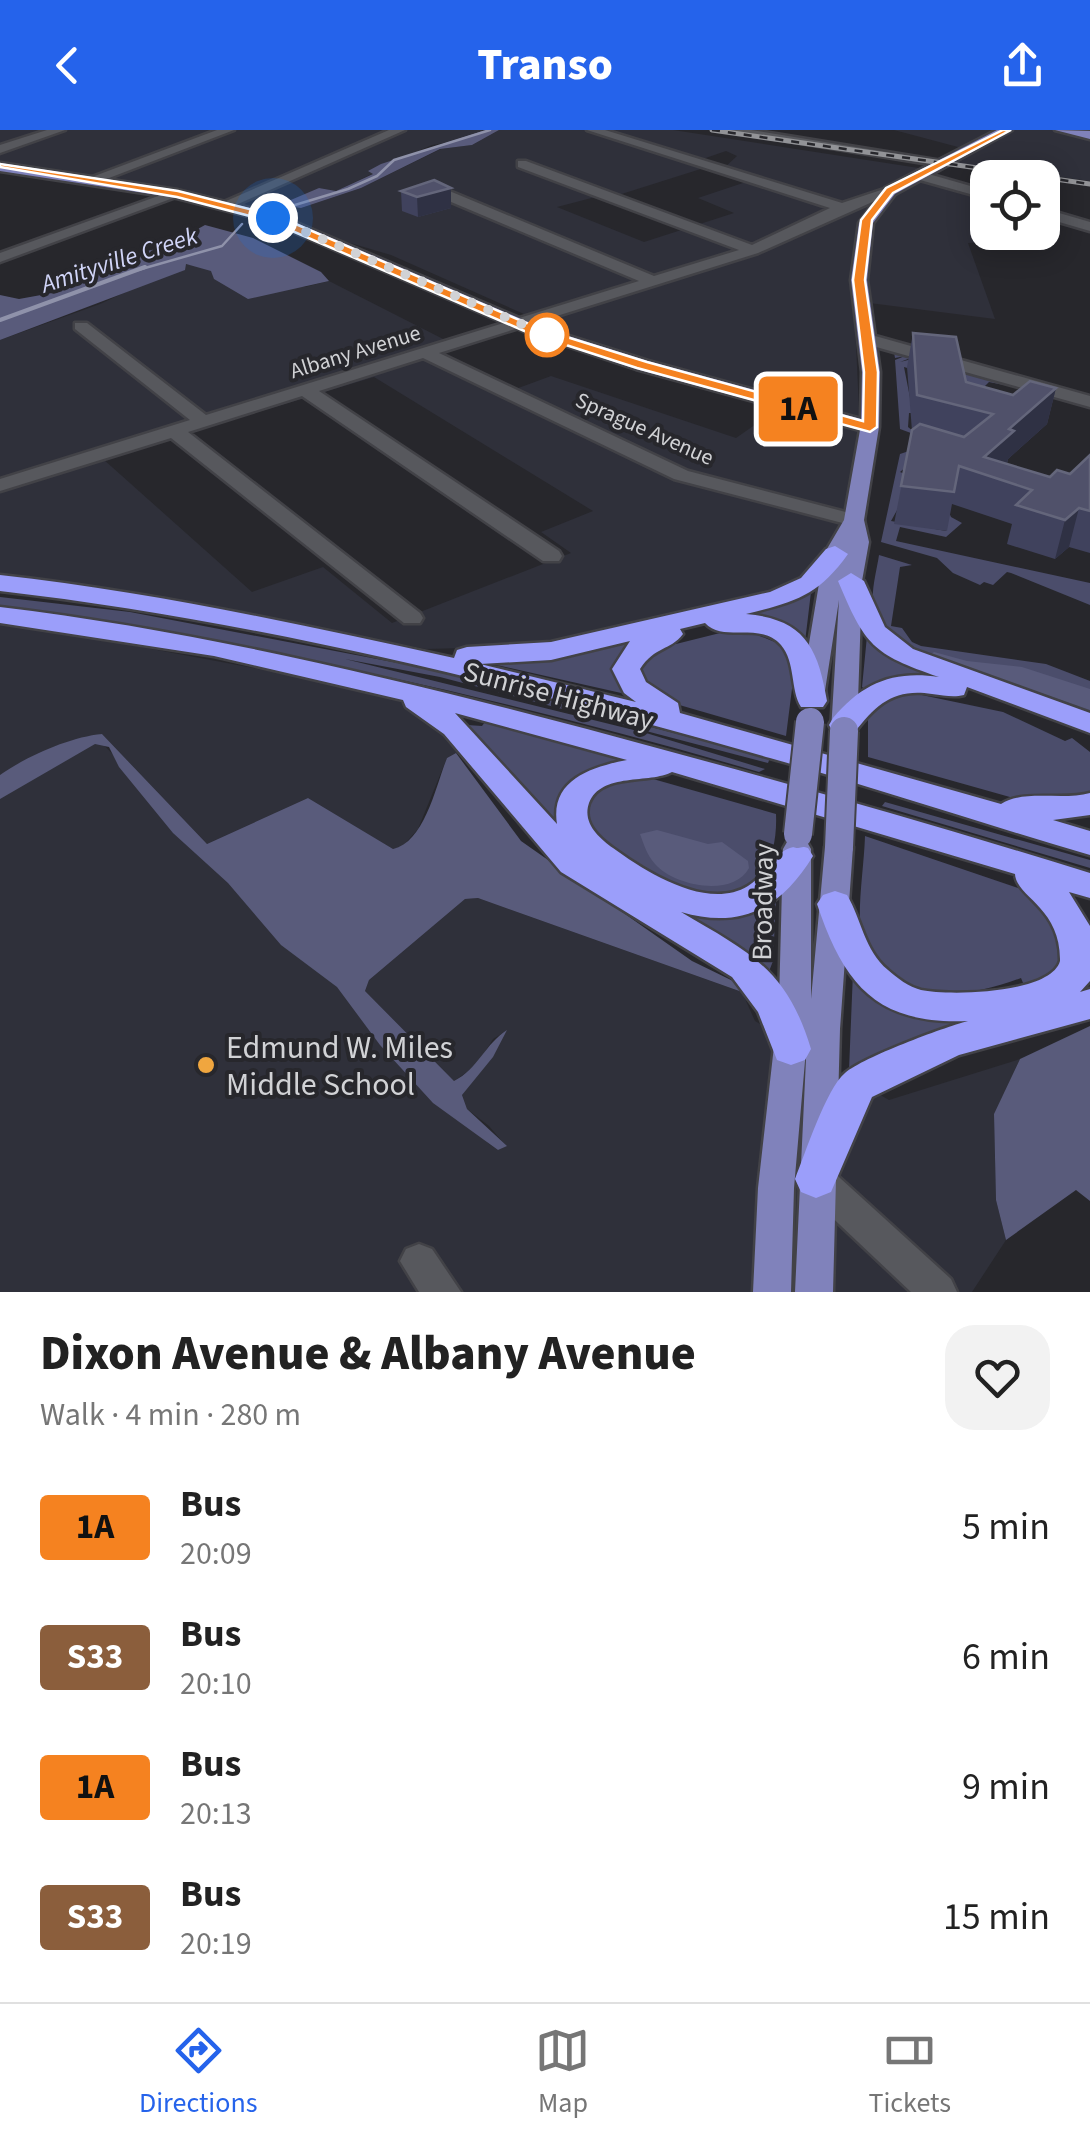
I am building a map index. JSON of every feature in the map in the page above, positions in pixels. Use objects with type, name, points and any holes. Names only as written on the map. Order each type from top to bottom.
[{"type":"highway","points":[[401,671],[550,651],[779,598],[810,584],[836,554]]},
{"type":"highway","points":[[852,580],[873,631],[903,655],[1090,724]]},
{"type":"highway","name":"Sunrise Highway","points":[[0,583],[182,611],[401,671],[700,769],[1090,886]]},
{"type":"highway","name":"Sunrise Highway","points":[[0,615],[401,671],[686,722],[1090,843]]},
{"type":"highway","points":[[686,722],[634,687],[626,669],[641,646],[706,625],[748,622],[787,635],[804,654],[811,711]]},
{"type":"highway","points":[[401,671],[456,727],[573,864],[744,967],[758,980],[787,1034],[790,1049]]},
{"type":"highway","points":[[844,728],[860,703],[887,686],[936,685],[1038,714],[1090,740]]},
{"type":"highway","points":[[700,769],[638,766],[601,776],[575,801],[574,827],[602,857],[648,888],[694,904],[746,902],[783,880],[797,845]]},
{"type":"highway","points":[[973,806],[1052,810],[1090,804]]},
{"type":"highway","points":[[835,904],[850,945],[866,973],[888,991],[916,1004],[950,1008],[1008,1002],[1054,990],[1074,976],[1082,956],[1084,935],[1071,908],[1059,896],[989,853]]},
{"type":"highway","points":[[816,1180],[838,1118],[858,1085],[949,1042],[1090,1004]]},
{"type":"main road","points":[[869,214],[890,190],[1006,130]]},
{"type":"main road","points":[[1061,130],[1090,135]]},
{"type":"main road","points":[[0,167],[224,204],[320,236],[516,323],[642,365],[870,427]]},
{"type":"main road","name":"Broadway","points":[[772,1292],[776,1188],[796,1002],[797,845],[811,711],[836,554],[854,520],[870,427],[868,339],[859,280],[869,214]]},
{"type":"main road","name":"Broadway","points":[[814,1292],[816,1180],[839,848],[852,580],[858,542],[854,520]]},
{"type":"street","points":[[0,149],[58,130]]},
{"type":"street","points":[[91,180],[228,130]]},
{"type":"street","points":[[224,204],[399,130]]},
{"type":"street","points":[[593,130],[869,214]]},
{"type":"street","points":[[727,130],[942,162]]},
{"type":"street","points":[[522,164],[753,250]]},
{"type":"street","points":[[918,175],[970,191]]},
{"type":"street","name":"Albany Avenue","points":[[0,485],[753,250],[890,190]]},
{"type":"street","points":[[442,193],[653,280]]},
{"type":"street","points":[[0,258],[178,194]]},
{"type":"street","points":[[1060,217],[1090,226]]},
{"type":"street","points":[[0,244],[20,251]]},
{"type":"street","points":[[81,326],[204,422]]},
{"type":"street","points":[[868,339],[1090,402]]},
{"type":"street","name":"Sprague Avenue","points":[[425,353],[681,476],[854,520]]},
{"type":"street","points":[[305,390],[551,556]]},
{"type":"street","points":[[174,431],[412,618]]},
{"type":"street","points":[[816,1180],[938,1292]]},
{"type":"street","points":[[419,1262],[442,1292]]},
{"type":"shaded area","points":[[0,130],[486,130],[467,139],[432,145],[336,191],[319,188],[297,206],[301,208],[361,188],[441,149],[472,145],[499,130],[673,130],[925,169],[917,173],[970,191],[968,243],[995,319],[854,301],[860,431],[845,522],[792,588],[540,646],[426,649],[166,599],[0,578],[0,340],[100,304],[186,264],[305,287],[329,281],[449,342],[428,348],[513,390],[551,376],[736,438],[779,408],[515,325],[533,318],[391,255],[211,202],[0,171]],"holes":[[[726,151],[737,156],[723,169],[752,180],[698,198],[734,213],[644,242],[557,207],[603,195],[609,198],[707,167],[694,162]],[[374,377],[593,511],[541,532],[571,553],[392,623],[323,567],[252,592],[103,459]]]},
{"type":"shaded area","points":[[486,130],[499,130],[472,145],[440,149],[361,188],[301,208],[279,205],[319,188],[336,191],[373,174],[368,171],[381,164]]},
{"type":"shaded area","points":[[894,130],[1090,130],[1090,181],[1060,177],[1060,160],[954,163],[958,147]]},
{"type":"shaded area","points":[[205,225],[253,238],[321,272],[329,281],[248,299],[214,279],[211,271],[186,264],[185,270],[0,340],[0,295],[19,299],[52,293],[129,255],[165,247]]},
{"type":"shaded area","points":[[894,352],[913,357],[900,362],[916,358],[1030,390],[989,382],[981,390],[904,367],[913,413],[909,413],[908,427],[919,436],[900,429],[895,360],[905,356],[895,358]]},
{"type":"shaded area","points":[[912,450],[913,461],[900,472],[915,478],[891,521],[946,531],[948,510],[951,517],[962,523],[946,537],[900,527],[896,541],[1090,583],[1090,605],[1007,572],[993,585],[980,585],[953,573],[937,558],[881,542],[900,454]]},
{"type":"shaded area","points":[[879,555],[912,565],[900,567],[891,626],[902,628],[912,642],[921,646],[1046,664],[1090,681],[1090,720],[946,666],[896,638],[880,623],[874,608]]},
{"type":"shaded area","points":[[811,592],[805,642],[747,614],[748,609]]},
{"type":"shaded area","points":[[0,597],[130,612],[424,668],[770,758],[768,763],[440,677],[345,659],[646,733],[765,769],[759,772],[477,697],[192,637],[0,605]]},
{"type":"shaded area","points":[[0,624],[397,695],[433,717],[462,755],[456,753],[447,758],[418,829],[402,847],[392,849],[308,798],[207,844],[102,734],[0,775]]},
{"type":"shaded area","points":[[724,632],[750,632],[787,647],[795,665],[786,736],[669,702],[646,689],[639,667],[642,656],[673,640],[676,644]]},
{"type":"shaded area","points":[[867,636],[942,677],[877,684],[865,689],[862,687]]},
{"type":"shaded area","points":[[622,639],[632,647],[630,695],[484,662]]},
{"type":"shaded area","points":[[934,652],[967,661],[1022,667],[1090,689],[1090,710],[930,655]]},
{"type":"shaded area","points":[[917,694],[1003,712],[1065,741],[1072,738],[1090,752],[1090,793],[1084,798],[1017,799],[868,757],[868,714],[896,697]]},
{"type":"shaded area","points":[[485,722],[626,759],[555,823],[540,815],[467,725],[482,726]]},
{"type":"shaded area","points":[[102,734],[207,844],[308,798],[393,849],[413,836],[421,824],[447,758],[456,753],[521,841],[692,961],[733,981],[742,992],[478,898],[465,899],[369,980],[365,991],[454,1081],[507,1030],[493,1057],[462,1095],[467,1109],[507,1146],[498,1150],[433,1103],[380,1045],[337,987],[281,945],[228,883],[173,833],[119,767],[109,747],[95,744],[0,799],[0,775],[63,743]]},
{"type":"shaded area","points":[[99,740],[498,1150],[506,1146],[467,1109],[462,1095],[506,1031],[493,1039],[477,1065],[454,1081],[365,991],[369,980],[465,899],[478,898],[742,992],[755,1021],[889,1100],[1020,1059],[994,1115],[996,1200],[1006,1240],[972,1292],[0,1292],[0,791]]},
{"type":"shaded area","points":[[646,777],[776,814],[773,847],[762,875],[740,892],[724,895],[678,886],[660,887],[587,835],[582,805],[609,778]]},
{"type":"shaded area","points":[[885,802],[1090,860],[1090,868],[882,806]]},
{"type":"shaded area","points":[[657,830],[708,844],[722,842],[748,861],[749,868],[741,877],[717,886],[675,878],[655,864],[644,846],[640,834]]},
{"type":"shaded area","points":[[865,836],[1030,892],[1056,914],[1068,967],[1026,990],[1021,978],[961,993],[941,994],[902,985],[872,958],[861,938]]},
{"type":"shaded area","points":[[776,899],[773,961],[768,974],[680,911]]},
{"type":"shaded area","points":[[853,972],[992,1018],[954,1025],[856,1075],[849,1070]]},
{"type":"shaded area","points":[[1090,1026],[1090,1201],[1076,1190],[1006,1240],[996,1200],[994,1114],[1020,1059]]},
{"type":"building","points":[[434,180],[451,188],[417,197],[401,191]]},
{"type":"building","points":[[913,333],[956,337],[966,382],[1013,395],[1030,381],[1056,388],[984,457],[1050,477],[1057,470],[1070,474],[1090,455],[1090,511],[1079,508],[1065,520],[1016,505],[1032,490],[959,466],[954,492],[901,486],[912,430],[920,424],[964,437],[993,414],[917,395]]},
{"type":"waterway","name":"Amityville Creek","points":[[285,208],[348,189],[377,176],[394,160],[490,130]]},
{"type":"waterway","name":"Amityville Creek","points":[[138,270],[222,246],[242,224]]},
{"type":"waterway","name":"Amityville Creek","points":[[0,320],[145,267]]},
{"type":"railway","points":[[712,130],[1090,184]]},
{"type":"bus line","name":"1A","points":[[0,167],[178,194],[273,218],[534,330],[642,365],[870,427],[871,372],[859,280],[867,220],[890,190],[1006,130]]},
{"type":"place","name":"Edmund W. Miles Middle School","points":[[206,1065]]},
{"type":"route","points":[[273,218],[547,335]]}]
